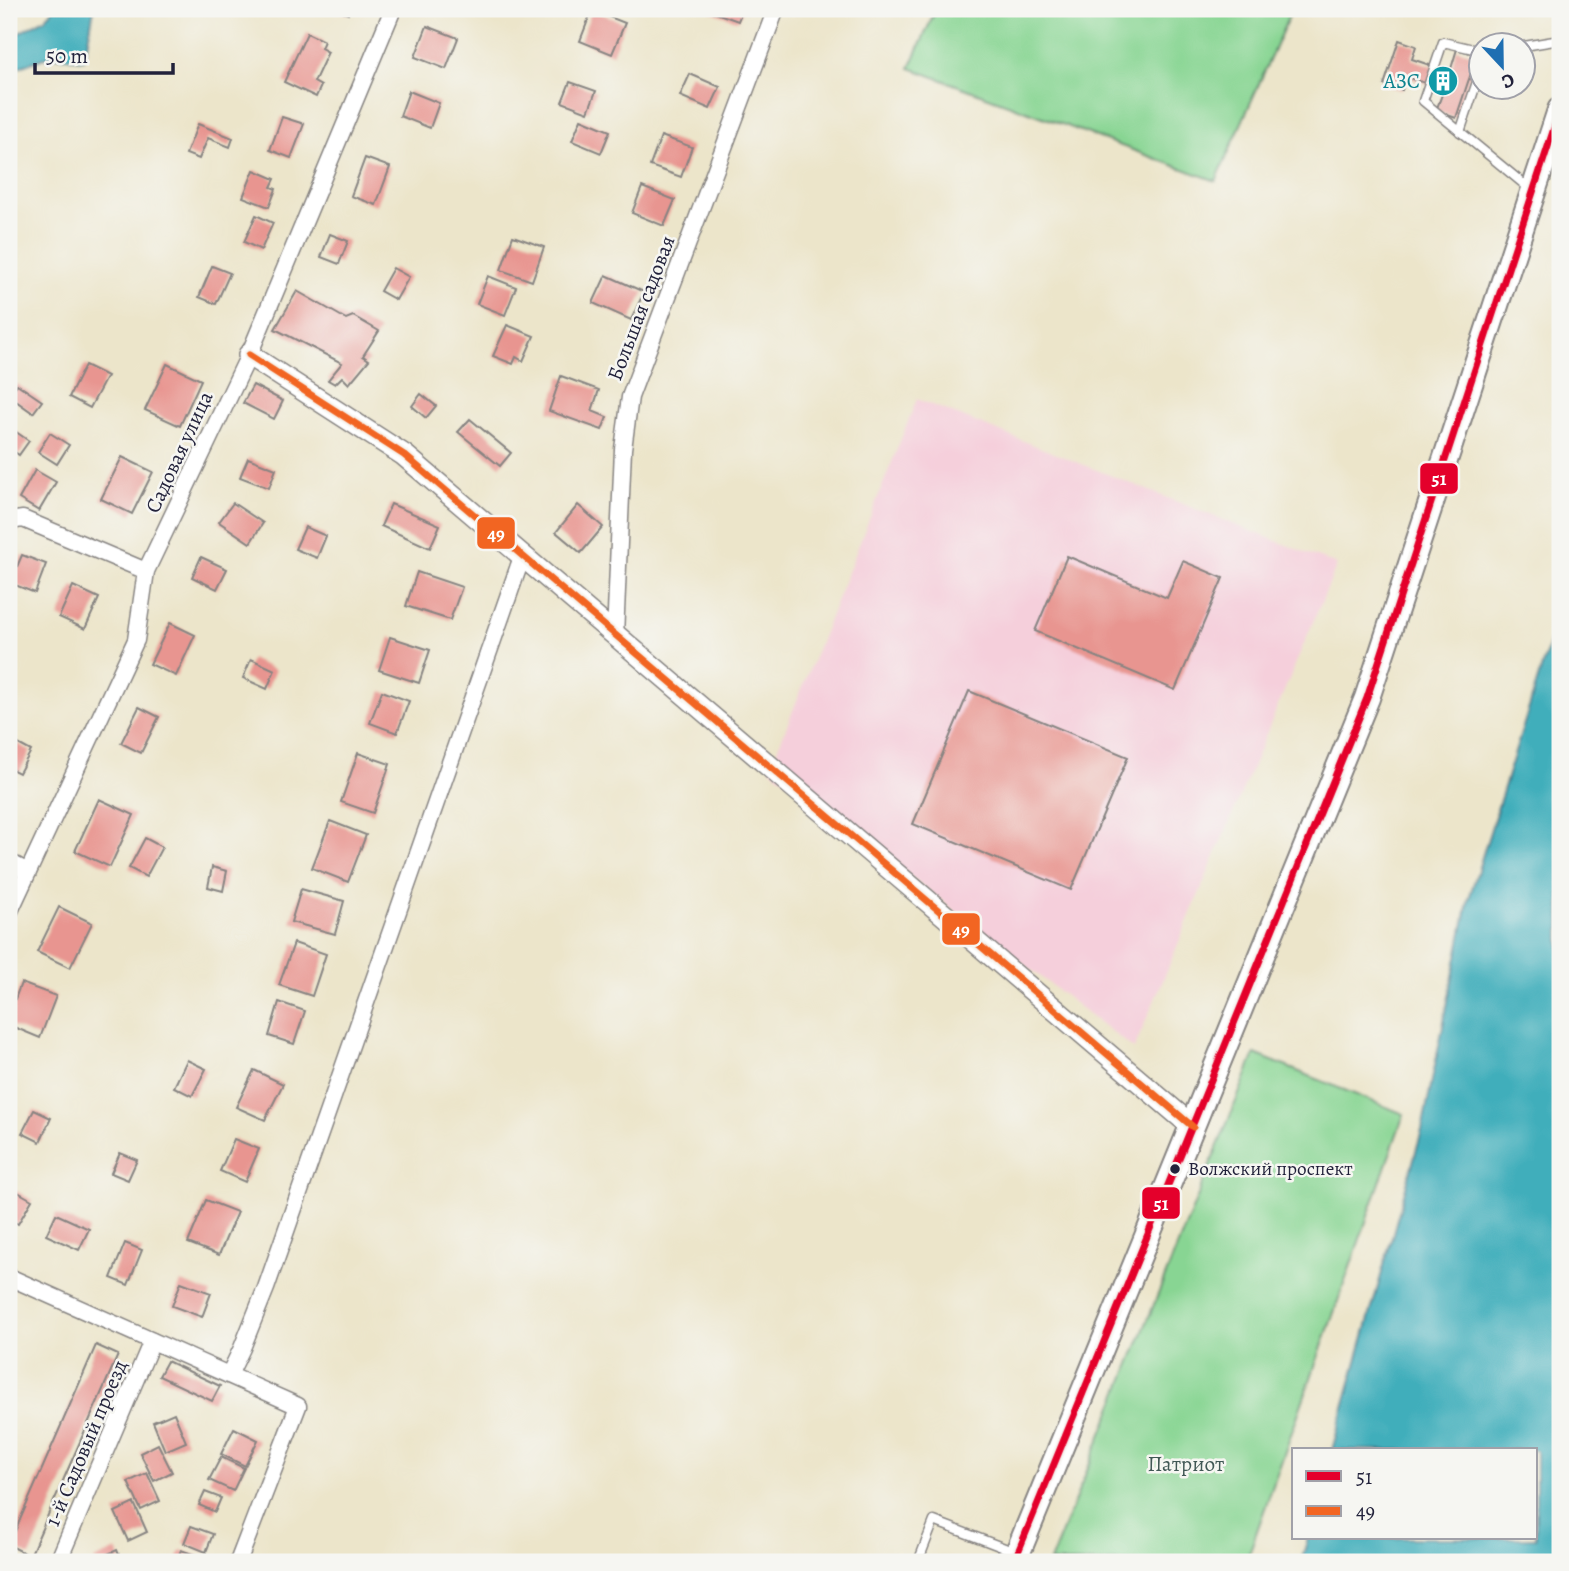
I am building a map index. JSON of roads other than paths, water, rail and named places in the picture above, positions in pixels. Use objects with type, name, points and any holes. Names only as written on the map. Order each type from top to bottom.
[{"type":"main road","points":[[1016,1558],[1367,698],[1560,110]]},
{"type":"street","name":"Садовая улица","points":[[9,914],[136,640],[146,571],[249,355],[393,9]]},
{"type":"street","name":"Большая садовая","points":[[615,636],[623,449],[631,397],[776,9]]},
{"type":"street","points":[[249,355],[404,455],[1193,1127]]},
{"type":"street","points":[[9,521],[23,519],[146,571]]},
{"type":"street","points":[[229,1374],[266,1288],[522,557]]},
{"type":"street","points":[[9,862],[28,872]]},
{"type":"street","points":[[9,1277],[298,1406],[238,1562]]},
{"type":"street","name":"1-й Садовый проезд","points":[[58,1562],[152,1341]]},
{"type":"lane","points":[[1538,44],[1560,40]]},
{"type":"lane","points":[[1468,48],[1443,42],[1423,102],[1533,192]]},
{"type":"lane","points":[[1460,132],[1470,102]]},
{"type":"lane","points":[[918,1562],[934,1521],[1016,1558]]},
{"type":"water","points":[[54,9],[94,9],[84,60],[49,56],[9,71],[9,38],[45,19]]},
{"type":"water","points":[[1560,609],[1560,1562],[1301,1562],[1307,1540],[1538,1540],[1538,1448],[1333,1448],[1422,1130],[1468,902]]},
{"type":"place","name":"АЗС","points":[[1443,81]]},
{"type":"place","name":"Волжский проспект","points":[[1175,1169]]},
{"type":"park label","name":"Патриот","points":[[1186,1464]]}]
